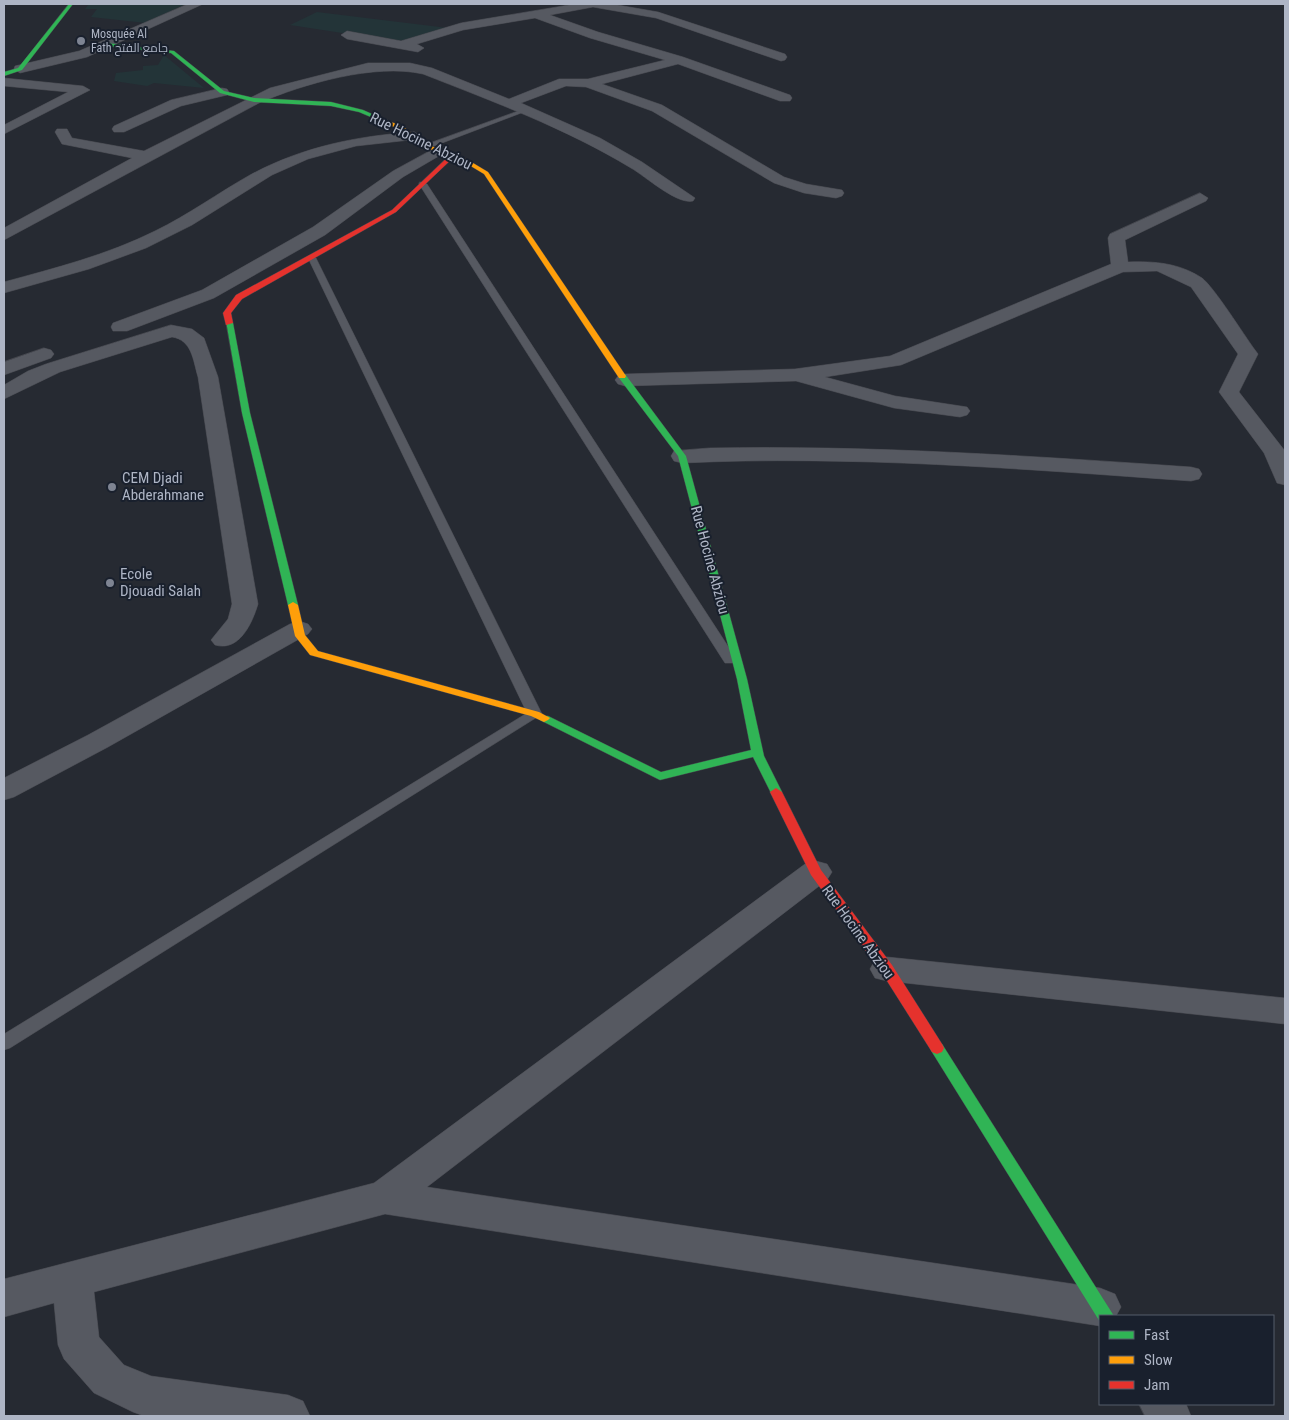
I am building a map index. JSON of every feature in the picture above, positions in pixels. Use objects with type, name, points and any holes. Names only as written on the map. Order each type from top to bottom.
[{"type":"street","points":[[20,69],[71,4]]},
{"type":"street","points":[[4,74],[83,54],[197,4]]},
{"type":"street","points":[[401,45],[454,29],[586,4],[658,15],[781,57]]},
{"type":"street","points":[[534,13],[679,60],[785,98]]},
{"type":"street","points":[[696,39],[715,34]]},
{"type":"street","points":[[347,36],[401,45],[431,53],[410,66]]},
{"type":"street","points":[[648,50],[677,44]]},
{"type":"street","name":"Rue Hocine Abziou","points":[[107,45],[159,49],[172,52],[222,92],[254,100],[331,104],[361,111],[403,128],[433,147],[486,174],[510,206],[543,260],[625,380],[682,456],[742,679],[757,752],[816,872],[887,969],[1103,1311]]},
{"type":"street","points":[[508,104],[564,82],[588,83],[679,60]]},
{"type":"street","points":[[4,235],[146,156],[254,100],[288,87],[363,68],[410,66],[441,76],[526,110],[595,141],[637,165],[687,198]]},
{"type":"street","points":[[4,82],[83,90],[4,130]]},
{"type":"street","points":[[588,83],[657,108],[779,180],[804,188],[836,193]]},
{"type":"street","points":[[119,130],[176,103],[222,92]]},
{"type":"street","points":[[62,132],[67,140],[85,146],[146,156]]},
{"type":"street","points":[[4,288],[94,261],[160,235],[267,171],[310,153],[357,140],[433,147]]},
{"type":"street","points":[[433,147],[423,184],[394,211],[239,297],[227,313],[246,413],[300,636],[314,653],[535,714],[660,776],[757,752]]},
{"type":"street","points":[[105,332],[208,294],[319,231],[433,147]]},
{"type":"street","points":[[1120,267],[1116,238],[1200,198]]},
{"type":"street","points":[[625,380],[795,375],[894,360],[1120,267],[1157,266],[1172,270],[1197,283],[1248,354],[1229,392],[1275,452],[1285,478]]},
{"type":"street","points":[[7,382],[153,335],[171,331],[185,333],[197,342],[208,377],[245,604],[240,620],[224,640]]},
{"type":"street","points":[[7,382],[70,345]]},
{"type":"street","points":[[795,375],[894,402],[960,411]]},
{"type":"street","points":[[682,456],[742,453],[1014,461],[1191,474]]},
{"type":"street","points":[[4,790],[98,741],[299,629]]},
{"type":"street","points":[[4,1298],[385,1196],[816,872]]},
{"type":"street","points":[[887,969],[1285,1011]]},
{"type":"street","points":[[385,1196],[1103,1311]]},
{"type":"street","points":[[72,1281],[78,1345],[109,1379],[148,1397],[288,1416]]},
{"type":"lane","points":[[433,147],[526,110]]},
{"type":"lane","points":[[423,184],[742,679]]},
{"type":"lane","points":[[4,1044],[535,714],[312,258]]},
{"type":"shaded area","points":[[89,4],[186,4],[146,23],[91,17],[97,9],[85,9]]},
{"type":"shaded area","points":[[317,12],[448,28],[401,42],[290,25]]},
{"type":"shaded area","points":[[164,55],[204,88],[154,83],[147,86],[114,81],[116,73],[143,70],[143,66],[158,65]]},
{"type":"traffic: fast","points":[[4,74],[20,69],[71,4]]},
{"type":"traffic: fast","points":[[107,45],[172,52],[222,92],[254,100],[331,104],[361,111],[387,122]]},
{"type":"traffic: fast","points":[[229,323],[246,413],[293,605]]},
{"type":"traffic: fast","points":[[622,376],[682,456],[742,679],[758,756],[776,792]]},
{"type":"traffic: fast","points":[[544,718],[660,776],[757,752]]},
{"type":"traffic: fast","points":[[937,1048],[1105,1315]]},
{"type":"traffic: slow","points":[[387,122],[403,129],[426,146],[461,158],[486,173],[622,376]]},
{"type":"traffic: slow","points":[[293,605],[300,636],[314,653],[544,718]]},
{"type":"traffic: jam","points":[[229,323],[227,313],[239,297],[394,211],[453,155]]},
{"type":"traffic: jam","points":[[776,792],[816,872],[887,969],[937,1048]]},
{"type":"place","name":"Mosquée Al Fath جامع الفتح","points":[[81,41]]},
{"type":"place","name":"CEM Djadi Abderahmane","points":[[112,487]]},
{"type":"place","name":"Ecole Djouadi Salah","points":[[110,583]]}]
